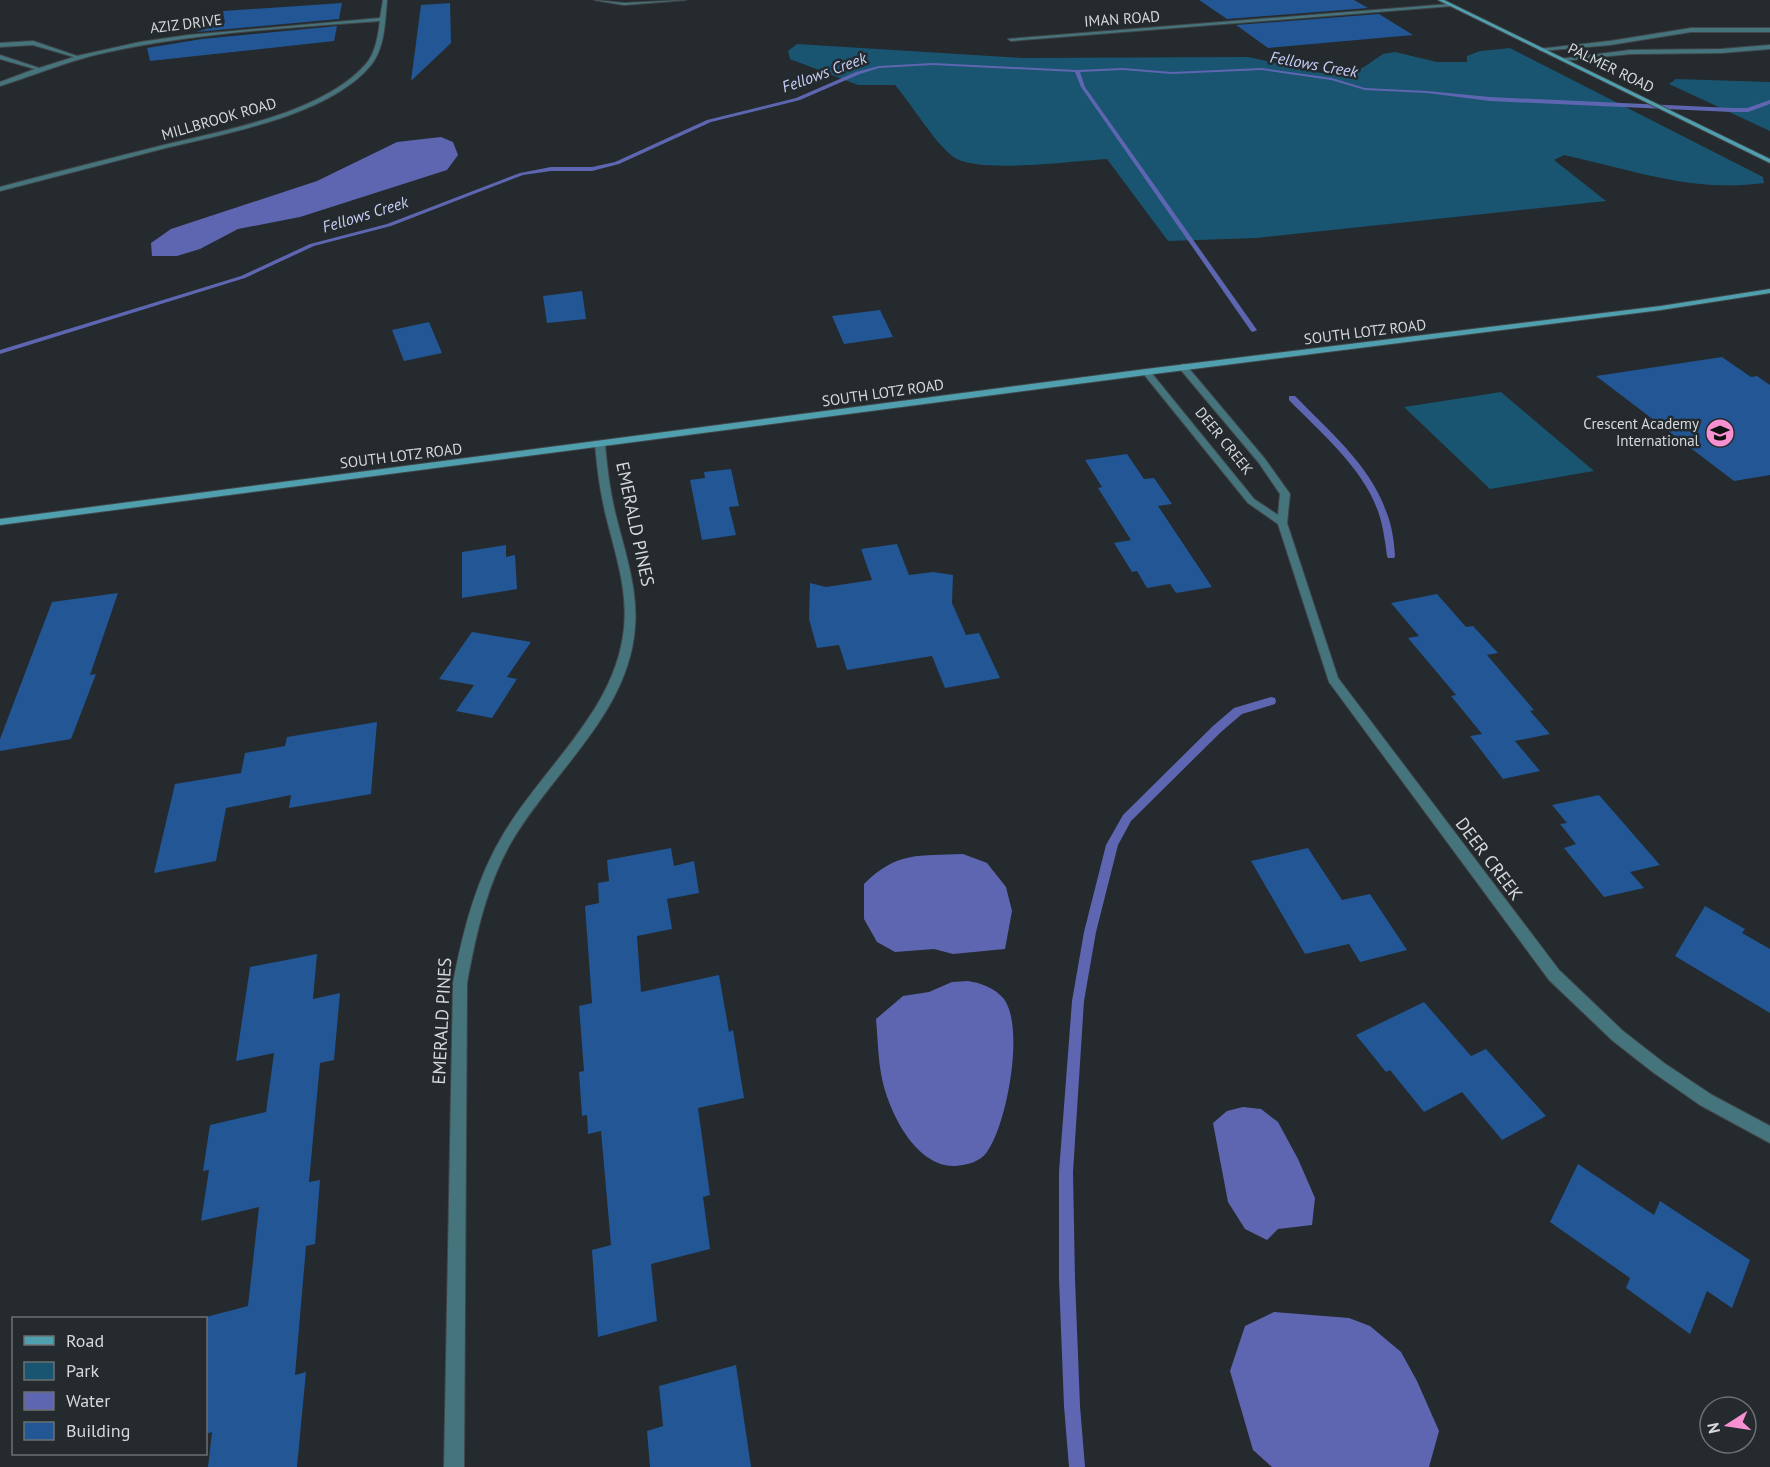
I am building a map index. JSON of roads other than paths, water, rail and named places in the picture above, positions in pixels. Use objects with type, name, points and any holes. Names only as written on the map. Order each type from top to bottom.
[{"type":"street","name":"MILLBROOK ROAD","points":[[0,189],[237,128],[315,101],[349,82],[370,64],[376,50],[385,0]]},
{"type":"street","points":[[598,1],[624,4],[684,0]]},
{"type":"street","name":"PALMER ROAD","points":[[1440,0],[1770,161]]},
{"type":"street","name":"IMAN ROAD","points":[[1011,39],[1450,5]]},
{"type":"street","name":"AZIZ DRIVE","points":[[0,84],[36,68],[76,56],[192,34],[382,19]]},
{"type":"street","points":[[1541,49],[1610,43],[1691,30],[1768,31]]},
{"type":"street","points":[[0,45],[33,43],[76,56]]},
{"type":"street","points":[[1610,43],[1630,52]]},
{"type":"street","points":[[1562,59],[1630,52],[1721,51],[1770,47]]},
{"type":"street","points":[[0,57],[36,68]]},
{"type":"street","name":"SOUTH LOTZ ROAD","points":[[1,524],[1146,372],[1661,308],[1770,291]]},
{"type":"street","name":"DEER CREEK","points":[[1183,368],[1262,461],[1285,494],[1282,523],[1333,679],[1554,975],[1618,1036],[1659,1068],[1706,1100],[1770,1135]]},
{"type":"street","name":"DEER CREEK","points":[[1146,372],[1251,501],[1282,523]]},
{"type":"street","name":"EMERALD PINES","points":[[454,1467],[460,983],[477,905],[491,869],[509,836],[606,700],[619,672],[627,644],[630,593],[606,495],[600,444]]},
{"type":"water","points":[[441,137],[453,142],[458,155],[447,170],[300,217],[238,229],[200,249],[177,256],[152,256],[151,243],[171,229],[317,181],[397,142]]},
{"type":"water","points":[[963,854],[987,863],[1006,887],[1012,911],[1005,949],[953,954],[934,949],[895,952],[877,942],[864,919],[864,884],[887,866],[909,857]]},
{"type":"water","points":[[968,981],[988,987],[1004,999],[1010,1013],[1013,1031],[1013,1053],[1007,1099],[994,1139],[987,1152],[977,1161],[955,1166],[930,1159],[919,1150],[909,1139],[894,1113],[882,1079],[876,1019],[903,996],[929,992],[952,982]]},
{"type":"water","points":[[1243,1107],[1261,1109],[1278,1122],[1315,1198],[1312,1225],[1278,1229],[1267,1240],[1245,1229],[1228,1202],[1213,1123],[1227,1111]]},
{"type":"water","points":[[1274,1312],[1349,1318],[1370,1326],[1401,1352],[1417,1381],[1439,1431],[1429,1467],[1272,1467],[1253,1450],[1230,1371],[1245,1326]]},
{"type":"waterway","name":"Fellows Creek","points":[[0,352],[243,277],[312,245],[389,225],[522,174],[551,169],[592,169],[617,163],[709,121],[798,99],[858,73],[879,67],[933,64],[1077,71]]},
{"type":"waterway","name":"Fellows Creek","points":[[1077,71],[1123,69],[1172,73],[1262,69],[1332,79],[1365,89],[1427,92],[1490,99],[1732,110],[1748,110],[1770,102]]},
{"type":"waterway","points":[[1077,71],[1083,87],[1253,330]]},
{"type":"waterway","points":[[1292,398],[1342,450],[1371,488],[1388,531],[1391,556]]},
{"type":"waterway","points":[[1077,1467],[1067,1279],[1066,1172],[1078,1001],[1090,932],[1112,845],[1127,818],[1217,729],[1238,711],[1271,701]]},
{"type":"place","name":"Crescent Academy International","points":[[1720,433]]}]
